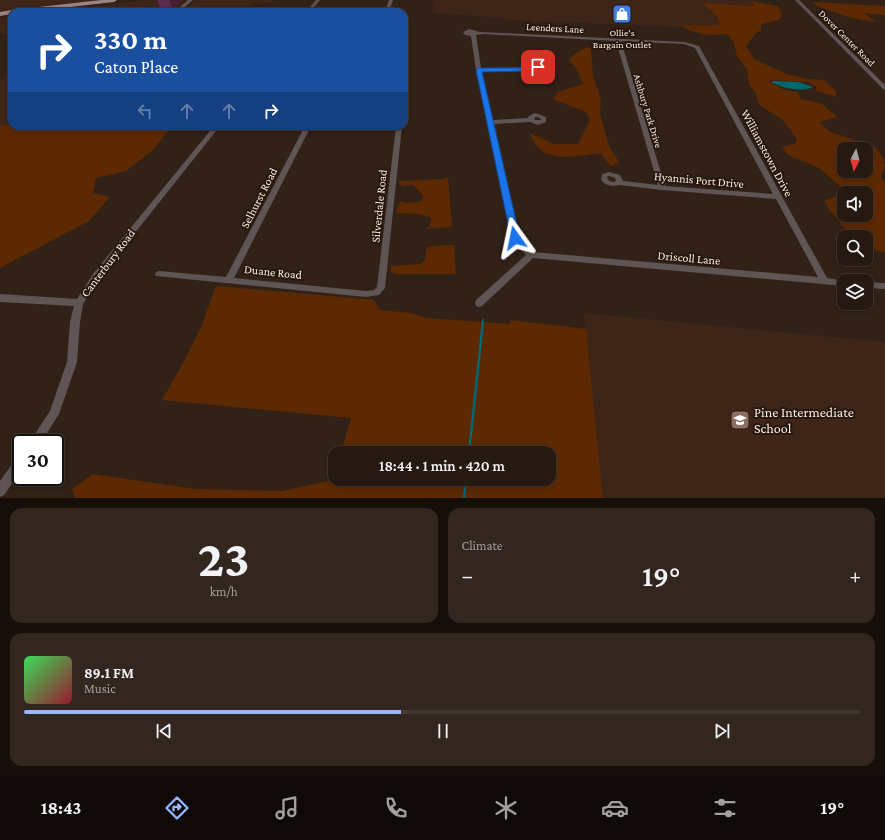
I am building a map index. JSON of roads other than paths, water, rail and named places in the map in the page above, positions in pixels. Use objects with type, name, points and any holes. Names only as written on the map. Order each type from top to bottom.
[{"type":"main road","points":[[46,8],[114,0]]},
{"type":"street","points":[[181,8],[191,0]]},
{"type":"street","points":[[311,8],[318,0]]},
{"type":"street","points":[[790,0],[797,0]]},
{"type":"street","name":"Dover Center Road","points":[[797,0],[885,88]]},
{"type":"street","name":"Leenders Lane","points":[[479,70],[475,34],[684,43]]},
{"type":"street","name":"Ashbury Park Drive","points":[[618,40],[662,188]]},
{"type":"street","name":"Williamstown Drive","points":[[684,43],[698,47],[825,282]]},
{"type":"street","points":[[480,303],[531,255],[515,238],[479,70],[534,69]]},
{"type":"street","points":[[490,122],[531,120]]},
{"type":"street","name":"Canterbury Road","points":[[40,434],[54,414],[72,362],[74,322],[79,303],[96,276],[214,130]]},
{"type":"street","name":"Selhurst Road","points":[[229,280],[306,130]]},
{"type":"street","name":"Silverdale Road","points":[[382,288],[399,130]]},
{"type":"street","name":"Hyannis Port Drive","points":[[618,183],[778,197]]},
{"type":"street","name":"Driscoll Lane","points":[[531,255],[837,283]]},
{"type":"street","name":"Duane Road","points":[[159,274],[366,294],[376,293],[382,288]]},
{"type":"street","points":[[873,285],[885,286]]},
{"type":"street","points":[[0,298],[79,303]]},
{"type":"street","points":[[0,491],[12,474]]},
{"type":"water","points":[[771,82],[798,82],[813,87],[798,90]]},
{"type":"waterway","points":[[470,446],[483,321]]},
{"type":"waterway","points":[[464,498],[465,486]]},
{"type":"place","name":"Ollie's Bargain Outlet","points":[[622,14]]},
{"type":"place","name":"Pine Intermediate School","points":[[740,420]]}]
